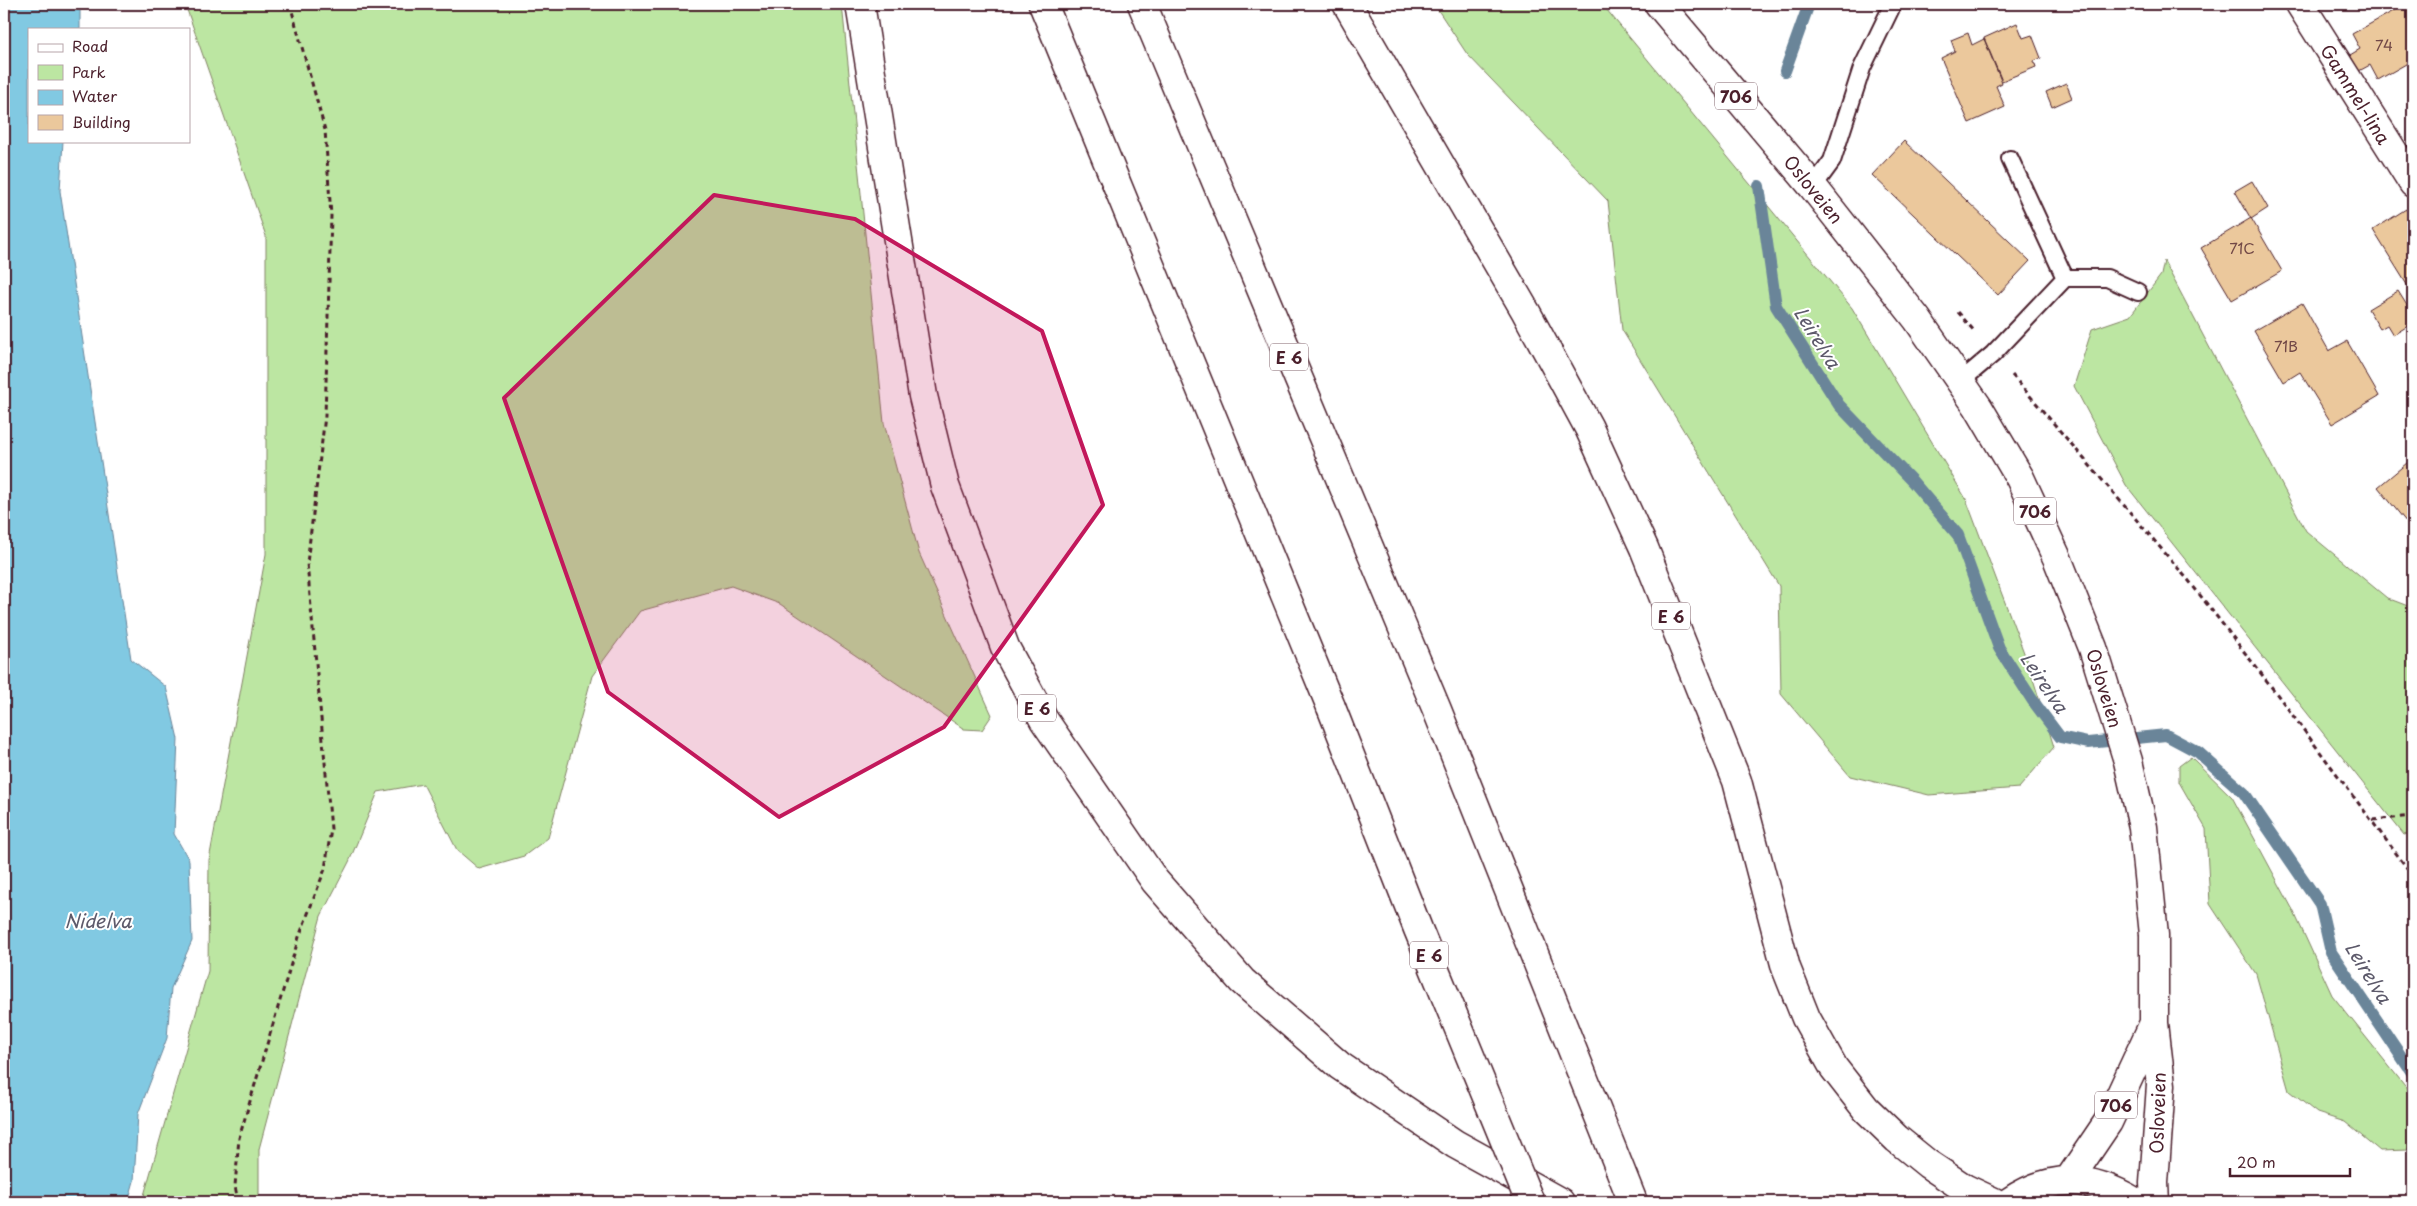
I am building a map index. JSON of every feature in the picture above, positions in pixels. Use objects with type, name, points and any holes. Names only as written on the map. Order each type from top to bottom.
[{"type":"main road","name":"E 6","points":[[860,4],[923,396],[945,486],[1005,647],[1044,720],[1155,881],[1242,981],[1340,1066],[1455,1144],[1560,1202]]},
{"type":"main road","name":"E 6","points":[[1043,4],[1332,707],[1418,929],[1530,1202]]},
{"type":"main road","name":"E 6","points":[[1142,4],[1436,710],[1633,1202]]},
{"type":"main road","name":"E 6","points":[[1347,4],[1526,312],[1589,428],[1632,522],[1737,781],[1786,968],[1806,1018],[1834,1068],[1866,1109],[1897,1139],[1964,1188],[1994,1202]]},
{"type":"main road","name":"Osloveien","points":[[1659,4],[1813,187],[1917,319],[1961,381],[2020,478],[2057,558],[2094,648],[2128,762],[2143,827],[2154,935],[2154,1023],[2162,1085],[2155,1202]]},
{"type":"main road","name":"Gammel-lina","points":[[2300,4],[2413,183]]},
{"type":"main road","name":"Osloveien","points":[[2068,1181],[2108,1122],[2154,1023]]},
{"type":"main road","points":[[2009,1202],[2022,1193],[2044,1185],[2068,1181],[2090,1182],[2113,1189],[2135,1202]]},
{"type":"lane","points":[[1813,187],[1832,162],[1862,68],[1893,4]]},
{"type":"lane","points":[[2010,159],[2065,278]]},
{"type":"lane","points":[[1961,381],[1994,354],[2065,278],[2107,278],[2138,292]]},
{"type":"path","points":[[238,1202],[235,1186],[239,1138],[299,937],[325,869],[331,829],[307,563],[325,416],[331,216],[325,130],[290,4]]},
{"type":"path","points":[[2270,685],[2413,876]]},
{"type":"path","points":[[2372,820],[2413,816]]},
{"type":"highlighted area","points":[[714,195],[855,219],[1042,331],[1103,505],[944,727],[779,817],[608,692],[504,398]]},
{"type":"green space","points":[[185,4],[842,4],[884,423],[919,553],[992,715],[982,730],[964,729],[780,604],[731,586],[640,611],[592,676],[548,838],[524,856],[479,869],[457,850],[423,784],[378,792],[349,862],[321,916],[259,1149],[259,1202],[144,1202],[143,1199],[208,971],[209,860],[266,554],[266,236]]},
{"type":"green space","points":[[1434,4],[1602,4],[1852,308],[1966,499],[2029,666],[2054,747],[2019,788],[1929,795],[1850,776],[1781,694],[1779,586],[1622,330],[1608,201],[1467,54]]},
{"type":"green space","points":[[2164,261],[2306,531],[2387,598],[2408,606],[2413,603],[2413,833],[2404,835],[2126,485],[2074,386],[2092,329],[2130,316],[2161,275]]},
{"type":"green space","points":[[2191,757],[2232,797],[2293,910],[2332,995],[2413,1096],[2413,1142],[2407,1150],[2380,1151],[2345,1122],[2317,1113],[2289,1091],[2256,974],[2210,904],[2206,829],[2179,782],[2179,766]]},
{"type":"water","name":"Nidelva","points":[[4,4],[80,4],[80,28],[28,28],[28,142],[63,142],[60,191],[131,659],[166,687],[178,739],[174,834],[189,860],[192,941],[171,988],[167,1038],[138,1114],[134,1181],[128,1202],[4,1202]]},
{"type":"building","points":[[2406,4],[2413,18],[2413,60],[2378,80],[2370,65],[2359,71],[2350,55],[2360,49],[2352,34]]},
{"type":"building","points":[[2017,23],[2023,38],[2032,35],[2041,58],[2034,61],[2036,67],[2002,81],[1984,38]]},
{"type":"building","points":[[1968,33],[1972,45],[1984,39],[2002,83],[1996,86],[2005,107],[1969,123],[1941,58],[1955,51],[1951,40]]},
{"type":"building","points":[[2066,83],[2072,98],[2052,107],[2046,92]]},
{"type":"building","points":[[1904,141],[2030,261],[1998,295],[1872,175]]},
{"type":"building","points":[[2252,181],[2268,208],[2251,219],[2235,191]]},
{"type":"building","points":[[2406,209],[2413,221],[2413,285],[2409,288],[2373,230]]},
{"type":"building","points":[[2251,218],[2282,271],[2232,300],[2201,248]]},
{"type":"building","points":[[2398,291],[2413,315],[2413,323],[2393,335],[2387,325],[2380,329],[2368,309]]},
{"type":"building","points":[[2302,303],[2329,351],[2347,341],[2379,396],[2332,424],[2300,372],[2284,382],[2254,331]]},
{"type":"building","points":[[2413,458],[2413,518],[2407,523],[2378,487]]},
{"type":"waterway","name":"Leirelva","points":[[1785,71],[1809,4]]},
{"type":"waterway","name":"Leirelva","points":[[1759,186],[1776,306],[1839,405],[1912,481],[1958,535],[1999,648],[2033,701],[2060,737],[2088,743],[2166,735],[2198,752],[2244,793],[2320,904],[2331,952],[2413,1074]]}]
